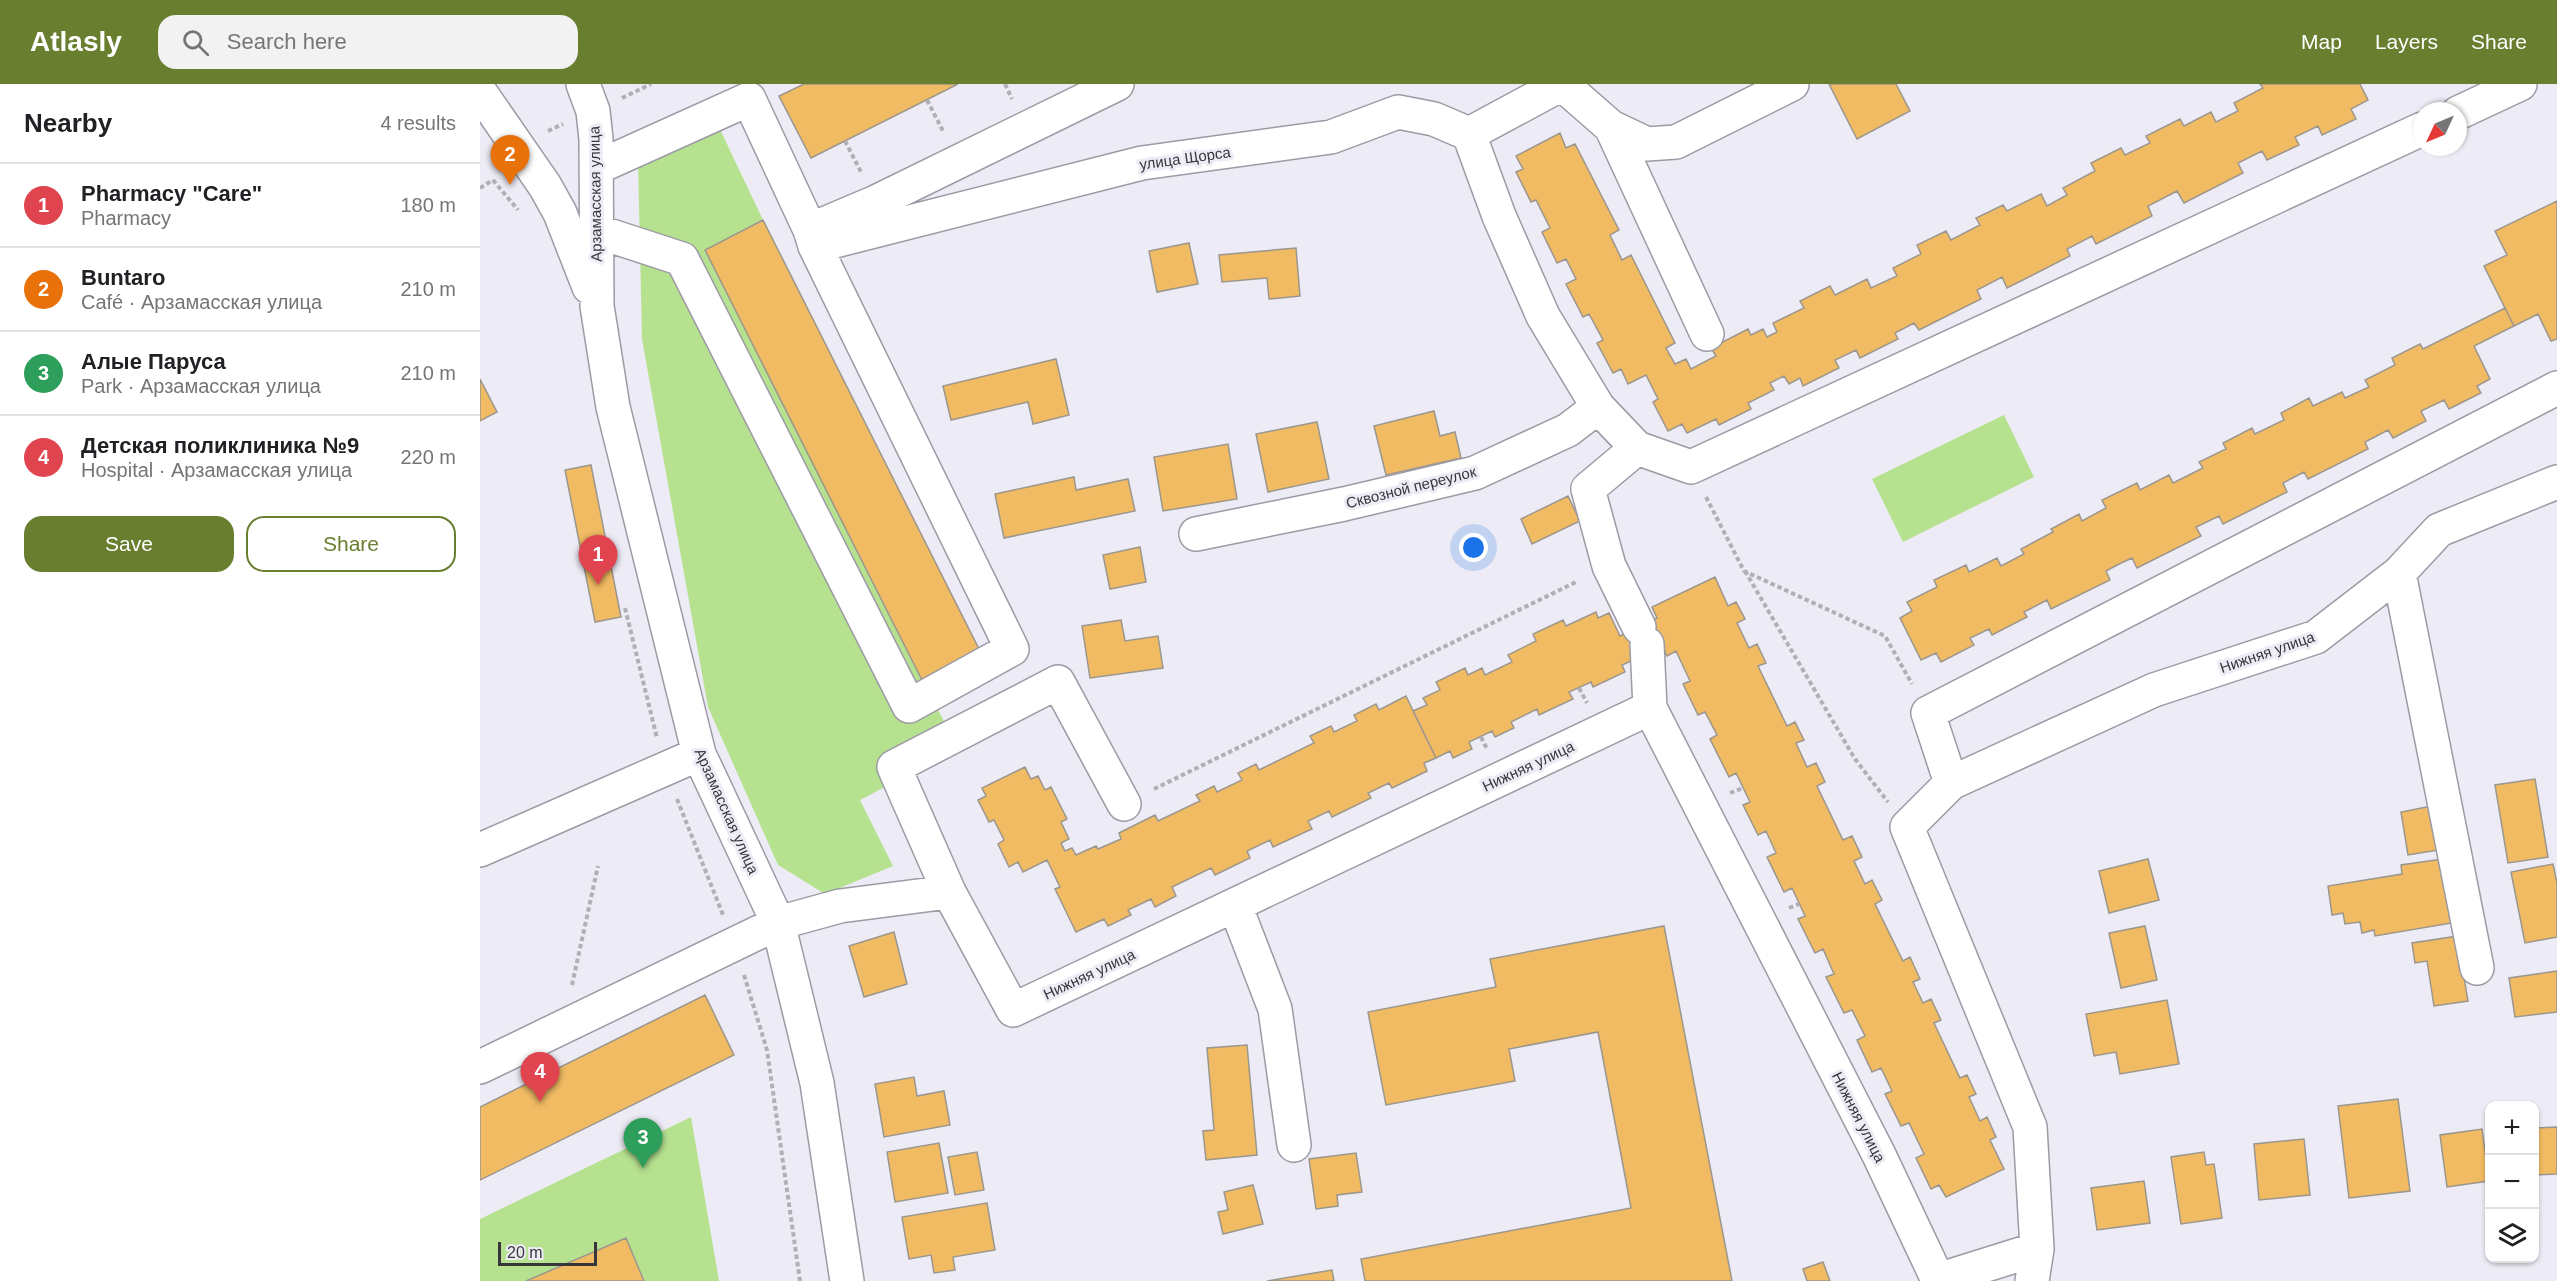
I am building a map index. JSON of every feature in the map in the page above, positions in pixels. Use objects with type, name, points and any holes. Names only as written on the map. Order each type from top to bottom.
[{"type":"street","name":"Арзамасская улица","points":[[583,84],[593,111],[596,168],[597,306],[613,407],[699,754],[778,923],[817,1083],[847,1281]]},
{"type":"street","points":[[813,238],[876,202],[1117,84]]},
{"type":"street","points":[[1792,84],[1676,142],[1647,144],[1611,127],[1562,85],[1469,134],[1499,216],[1543,316],[1598,407],[1637,448],[1691,467],[2413,133]]},
{"type":"street","points":[[2467,109],[2520,84]]},
{"type":"street","name":"Арзамасская улица","points":[[480,92],[545,186],[560,213],[597,306]]},
{"type":"street","points":[[596,168],[748,99],[1012,649],[909,706],[682,259],[596,231]]},
{"type":"street","name":"улица Щорса","points":[[813,238],[900,225],[1142,163],[1331,137],[1398,112],[1434,119],[1469,134]]},
{"type":"street","points":[[1611,127],[1707,334]]},
{"type":"street","points":[[2032,1281],[2037,1249],[2030,1127],[1907,827],[1951,783],[1928,713],[2557,388]]},
{"type":"street","name":"Сквозной переулок","points":[[1197,534],[1344,504],[1474,472],[1568,430],[1598,407]]},
{"type":"street","points":[[1637,448],[1588,489],[1609,566],[1643,636],[1650,708]]},
{"type":"street","name":"Нижняя улица","points":[[1951,783],[2154,690],[2316,637],[2399,573],[2439,530],[2557,482]]},
{"type":"street","points":[[2399,573],[2477,968]]},
{"type":"street","points":[[480,1066],[778,923],[840,906],[949,892],[894,767],[1058,682],[1124,804]]},
{"type":"street","name":"Нижняя улица","points":[[949,892],[1013,1010],[1650,708],[1879,1155],[1938,1280],[2037,1249]]},
{"type":"street","points":[[480,850],[699,754]]},
{"type":"street","points":[[1235,905],[1275,1009],[1294,1145]]},
{"type":"path","points":[[1691,467],[1744,571],[1855,759],[1907,827]]},
{"type":"path","points":[[1124,804],[1609,566]]},
{"type":"path","points":[[1744,571],[1885,636],[1928,713]]},
{"type":"path","points":[[564,1026],[598,866]]},
{"type":"green space","points":[[716,121],[763,220],[705,250],[958,749],[860,800],[893,866],[825,894],[778,865],[708,707],[642,339],[638,160]]},
{"type":"green space","points":[[2004,415],[2034,477],[1903,542],[1872,479]]},
{"type":"green space","points":[[691,1117],[719,1281],[480,1281],[480,1219]]},
{"type":"building","points":[[804,84],[958,84],[811,158],[779,96]]},
{"type":"building","points":[[1829,84],[1896,84],[1910,111],[1857,139]]},
{"type":"building","points":[[2260,84],[2360,84],[2368,100],[2351,109],[2356,119],[2322,135],[2318,126],[2295,137],[2299,145],[2267,160],[2262,151],[2238,163],[2243,173],[2184,203],[2177,191],[2148,206],[2152,216],[2096,244],[2092,236],[2067,249],[2070,256],[2007,288],[2002,277],[1977,290],[1981,299],[1919,330],[1914,323],[1895,333],[1898,339],[1860,358],[1856,350],[1835,360],[1839,368],[1803,386],[1800,378],[1789,384],[1784,376],[1770,383],[1774,390],[1748,403],[1751,409],[1719,425],[1716,419],[1687,433],[1682,424],[1668,431],[1653,402],[1658,399],[1646,375],[1628,384],[1621,369],[1613,373],[1597,343],[1603,340],[1589,314],[1583,317],[1566,284],[1576,279],[1566,259],[1557,263],[1542,232],[1550,228],[1536,200],[1531,202],[1516,172],[1523,169],[1516,156],[1560,133],[1566,148],[1575,144],[1619,230],[1610,235],[1622,260],[1631,255],[1675,343],[1666,348],[1675,364],[1686,359],[1691,369],[1716,356],[1711,348],[1748,329],[1751,335],[1763,329],[1767,337],[1777,332],[1773,323],[1804,308],[1800,301],[1830,286],[1835,295],[1867,279],[1871,288],[1897,276],[1893,268],[1921,254],[1917,245],[1946,231],[1951,240],[1980,225],[1976,218],[2003,205],[2007,211],[2041,194],[2047,206],[2067,195],[2063,188],[2095,171],[2091,163],[2121,148],[2125,155],[2150,143],[2146,136],[2180,119],[2184,126],[2211,112],[2216,122],[2238,111],[2234,103],[2263,88]]},
{"type":"building","points":[[2557,201],[2557,339],[2551,341],[2538,314],[2514,326],[2484,266],[2507,255],[2495,231]]},
{"type":"building","points":[[763,220],[983,657],[925,686],[705,250]]},
{"type":"building","points":[[1189,243],[1198,284],[1157,292],[1149,251]]},
{"type":"building","points":[[1296,248],[1300,296],[1269,299],[1267,278],[1222,282],[1219,255]]},
{"type":"building","points":[[2505,308],[2514,326],[2474,346],[2490,379],[2477,386],[2481,393],[2449,409],[2444,400],[2421,411],[2426,421],[2393,438],[2388,430],[2365,442],[2368,449],[2308,479],[2304,472],[2283,483],[2287,492],[2223,524],[2219,516],[2196,527],[2201,536],[2137,568],[2132,558],[2119,564],[2106,571],[2110,580],[2051,609],[2047,600],[2024,612],[2027,617],[1992,635],[1989,629],[1970,638],[1974,645],[1941,662],[1936,653],[1921,660],[1900,618],[1912,611],[1907,602],[1937,587],[1934,580],[1966,565],[1969,572],[1997,558],[2001,566],[2024,554],[2021,549],[2053,532],[2051,529],[2079,514],[2082,521],[2106,508],[2102,500],[2137,483],[2140,490],[2169,475],[2173,483],[2203,468],[2199,462],[2226,449],[2223,443],[2252,428],[2255,434],[2284,420],[2281,413],[2309,398],[2313,406],[2342,392],[2345,398],[2369,387],[2365,380],[2395,365],[2392,358],[2420,344],[2423,349]]},
{"type":"building","points":[[1056,359],[1069,415],[1033,424],[1028,402],[951,420],[943,386]]},
{"type":"building","points":[[480,379],[497,412],[480,421]]},
{"type":"building","points":[[1434,411],[1440,436],[1455,432],[1461,458],[1386,475],[1374,426]]},
{"type":"building","points":[[1317,422],[1329,479],[1268,492],[1256,434]]},
{"type":"building","points":[[1228,444],[1237,499],[1163,511],[1154,457]]},
{"type":"building","points":[[591,465],[621,617],[595,622],[565,470]]},
{"type":"building","points":[[1074,477],[1076,490],[1128,479],[1135,511],[1004,538],[995,494]]},
{"type":"building","points":[[1568,496],[1580,521],[1532,544],[1521,519]]},
{"type":"building","points":[[1140,547],[1146,582],[1110,589],[1103,555]]},
{"type":"building","points":[[1715,577],[1728,606],[1736,602],[1745,619],[1737,623],[1749,648],[1757,644],[1766,663],[1758,666],[1787,726],[1795,722],[1804,740],[1796,743],[1807,767],[1816,763],[1825,782],[1817,786],[1843,840],[1852,836],[1862,857],[1854,861],[1865,884],[1872,880],[1882,900],[1875,904],[1903,961],[1910,957],[1920,979],[1913,982],[1923,1003],[1931,999],[1941,1020],[1934,1023],[1960,1078],[1967,1075],[1976,1094],[1969,1097],[1980,1121],[1987,1117],[1996,1137],[1990,1140],[2004,1169],[1946,1197],[1939,1185],[1931,1189],[1916,1158],[1924,1154],[1909,1123],[1901,1126],[1885,1094],[1892,1091],[1881,1068],[1872,1072],[1857,1040],[1865,1036],[1852,1010],[1844,1013],[1826,977],[1834,974],[1823,949],[1815,953],[1798,919],[1805,916],[1792,888],[1784,892],[1767,857],[1776,853],[1766,831],[1758,835],[1743,805],[1750,802],[1736,773],[1729,777],[1710,739],[1717,735],[1705,712],[1698,715],[1683,684],[1690,681],[1676,651],[1667,656],[1659,639],[1637,658],[1622,665],[1625,672],[1593,687],[1591,682],[1569,692],[1573,699],[1539,715],[1537,709],[1511,722],[1514,728],[1495,737],[1492,731],[1469,742],[1472,749],[1453,758],[1450,751],[1436,758],[1413,711],[1427,705],[1423,698],[1440,690],[1436,682],[1465,668],[1468,675],[1482,668],[1485,675],[1512,662],[1508,655],[1536,641],[1533,634],[1563,620],[1566,626],[1596,612],[1598,618],[1609,613],[1620,636],[1657,618],[1652,607]]},
{"type":"building","points":[[1121,620],[1125,641],[1158,636],[1163,668],[1090,678],[1082,626]]},
{"type":"building","points":[[1406,696],[1436,758],[1424,763],[1427,771],[1392,788],[1389,783],[1368,793],[1371,798],[1332,817],[1329,811],[1308,821],[1312,829],[1273,847],[1270,840],[1247,851],[1250,858],[1215,875],[1211,868],[1172,887],[1176,896],[1155,907],[1151,899],[1128,910],[1131,915],[1108,926],[1104,919],[1076,932],[1055,889],[1060,887],[1047,860],[1023,872],[1018,862],[1009,867],[998,844],[1004,840],[994,820],[989,822],[978,800],[986,796],[982,788],[1025,767],[1031,779],[1038,776],[1045,790],[1051,787],[1067,819],[1061,822],[1069,839],[1061,843],[1065,851],[1072,848],[1076,855],[1121,839],[1119,833],[1155,815],[1158,821],[1200,801],[1196,795],[1214,786],[1217,792],[1242,780],[1238,773],[1256,764],[1259,770],[1314,743],[1310,736],[1331,726],[1334,732],[1357,721],[1354,715],[1376,704],[1379,710]]},
{"type":"building","points":[[2535,779],[2548,857],[2508,863],[2495,785]]},
{"type":"building","points":[[2432,806],[2439,850],[2408,855],[2401,812]]},
{"type":"building","points":[[2148,859],[2159,900],[2109,913],[2099,871]]},
{"type":"building","points":[[2442,859],[2452,923],[2375,936],[2374,930],[2362,933],[2360,922],[2345,924],[2343,913],[2332,915],[2328,886],[2402,874],[2401,865]]},
{"type":"building","points":[[2553,864],[2557,883],[2557,937],[2525,943],[2511,872]]},
{"type":"building","points":[[1664,926],[1732,1281],[1365,1281],[1361,1259],[1631,1208],[1598,1032],[1509,1049],[1515,1081],[1386,1105],[1368,1012],[1496,987],[1490,959]]},
{"type":"building","points":[[2145,926],[2157,980],[2121,988],[2109,933]]},
{"type":"building","points":[[894,932],[907,984],[864,997],[849,946]]},
{"type":"building","points":[[2465,935],[2461,959],[2468,1001],[2434,1006],[2427,961],[2415,963],[2412,943]]},
{"type":"building","points":[[2557,971],[2557,1012],[2515,1017],[2509,978]]},
{"type":"building","points":[[705,995],[734,1055],[480,1180],[480,1107]]},
{"type":"building","points":[[2167,1000],[2179,1064],[2120,1074],[2116,1052],[2094,1056],[2086,1014]]},
{"type":"building","points":[[1247,1045],[1257,1155],[1206,1160],[1203,1131],[1214,1130],[1207,1048]]},
{"type":"building","points":[[914,1077],[917,1096],[944,1091],[950,1125],[884,1137],[875,1084]]},
{"type":"building","points":[[2398,1099],[2410,1191],[2349,1198],[2338,1106]]},
{"type":"building","points":[[2557,1127],[2557,1174],[2539,1175],[2539,1128]]},
{"type":"building","points":[[2482,1129],[2485,1182],[2447,1187],[2440,1135]]},
{"type":"building","points":[[2304,1139],[2310,1195],[2259,1200],[2254,1144]]},
{"type":"building","points":[[939,1143],[948,1193],[895,1202],[887,1152]]},
{"type":"building","points":[[977,1152],[984,1190],[955,1195],[948,1157]]},
{"type":"building","points":[[2204,1152],[2206,1165],[2214,1164],[2222,1218],[2181,1224],[2171,1157]]},
{"type":"building","points":[[1356,1153],[1362,1192],[1337,1195],[1338,1206],[1316,1209],[1309,1159]]},
{"type":"building","points":[[2144,1181],[2150,1223],[2097,1230],[2091,1188]]},
{"type":"building","points":[[1253,1185],[1263,1224],[1223,1234],[1218,1212],[1228,1210],[1224,1192]]},
{"type":"building","points":[[987,1203],[995,1250],[953,1257],[955,1270],[934,1273],[931,1255],[909,1259],[902,1217]]},
{"type":"building","points":[[626,1238],[644,1281],[526,1281]]},
{"type":"building","points":[[1823,1262],[1830,1281],[1807,1281],[1803,1269]]},
{"type":"building","points":[[1332,1270],[1334,1281],[1267,1281]]},
{"type":"place","name":"Buntaro","points":[[510,185]]},
{"type":"place","name":"Pharmacy \"Care\"","points":[[598,585]]},
{"type":"place","name":"Детская поликлиника №9","points":[[540,1102]]},
{"type":"place","name":"Алые Паруса","points":[[643,1168]]}]
